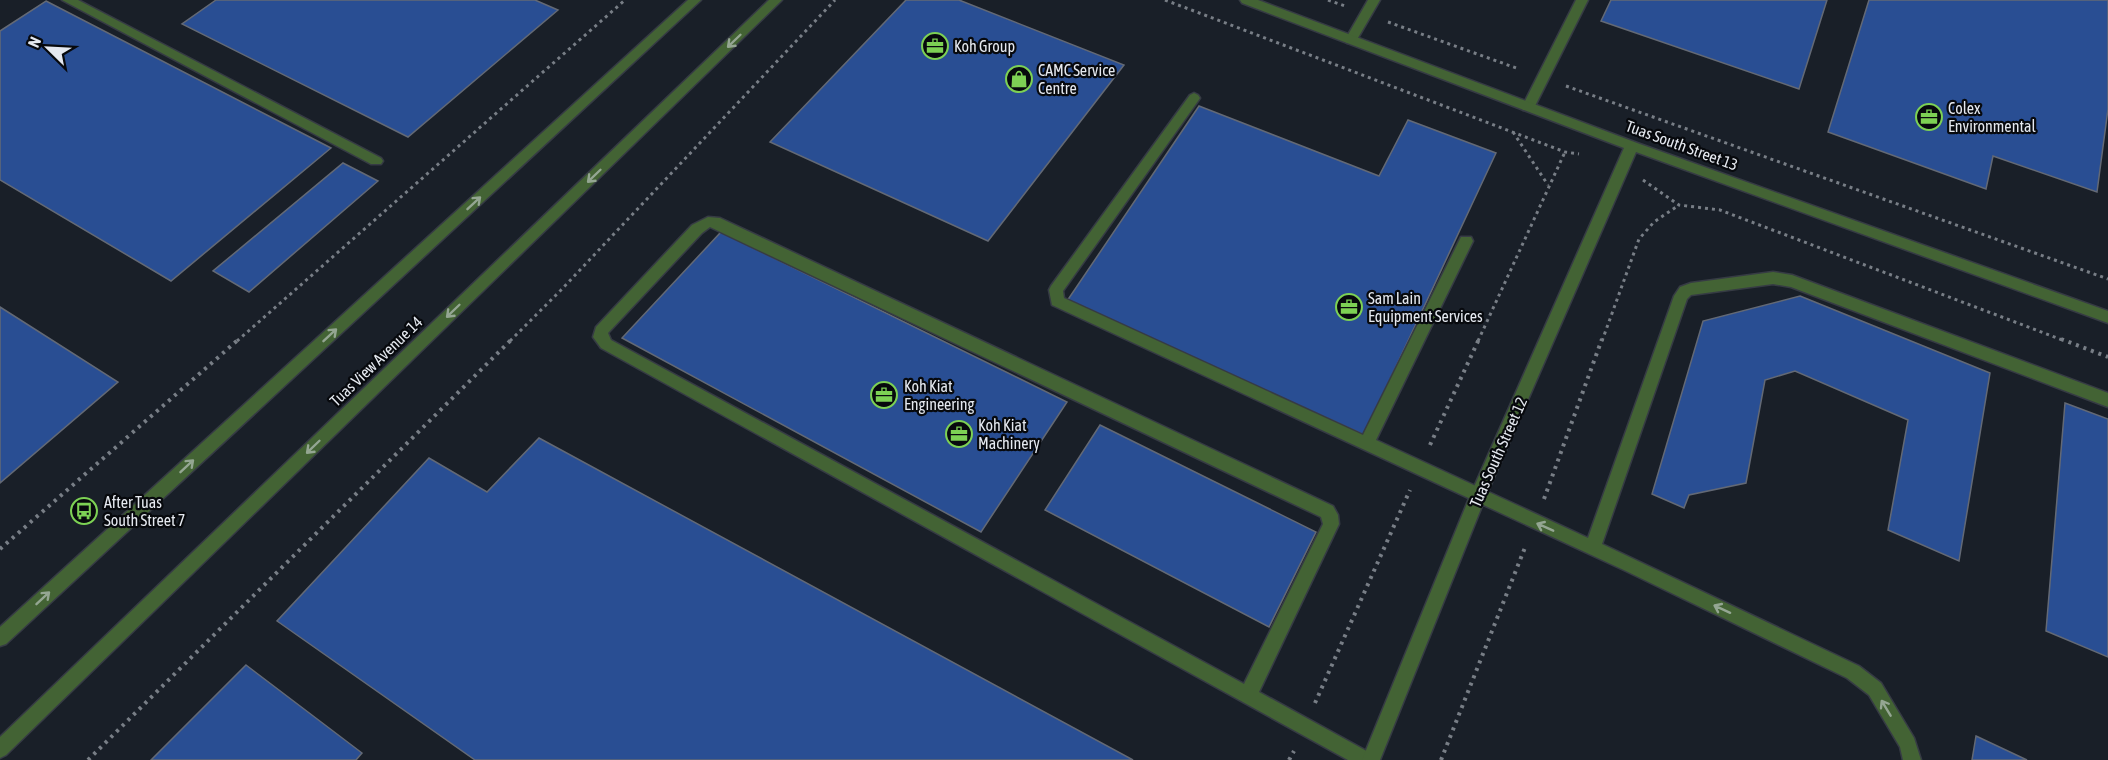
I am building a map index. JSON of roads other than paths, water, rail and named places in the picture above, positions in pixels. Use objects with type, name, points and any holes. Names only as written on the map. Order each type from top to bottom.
[{"type":"street","points":[[68,0],[376,161]]},
{"type":"street","points":[[0,638],[695,0]]},
{"type":"street","name":"Tuas View Avenue 14","points":[[0,749],[776,0]]},
{"type":"street","name":"Tuas South Street 13","points":[[1246,0],[1632,146],[2108,317]]},
{"type":"street","points":[[1351,40],[1374,0]]},
{"type":"street","points":[[1528,107],[1582,0]]},
{"type":"street","points":[[1194,98],[1056,290],[1057,301],[1592,548],[1853,672],[1875,689],[1908,744],[1912,760]]},
{"type":"street","name":"Tuas South Street 12","points":[[1371,760],[1478,496],[1632,146]]},
{"type":"street","points":[[1248,696],[1331,524],[1332,518],[1329,512],[716,222],[708,222],[698,229],[601,331],[600,337],[606,344],[1248,696],[1366,760]]},
{"type":"street","points":[[1366,444],[1466,241]]},
{"type":"street","points":[[1592,548],[1681,296],[1685,291],[1691,289],[1773,278],[1792,281],[2108,400]]},
{"type":"place","name":"Koh Group","points":[[935,46]]},
{"type":"place","name":"CAMC Service Centre","points":[[1019,79]]},
{"type":"place","name":"Colex Environmental","points":[[1929,117]]},
{"type":"place","name":"Sam Lain Equipment Services","points":[[1349,307]]},
{"type":"place","name":"Koh Kiat Engineering","points":[[884,395]]},
{"type":"place","name":"Koh Kiat Machinery","points":[[959,434]]},
{"type":"place","name":"After Tuas South Street 7","points":[[84,511]]}]
